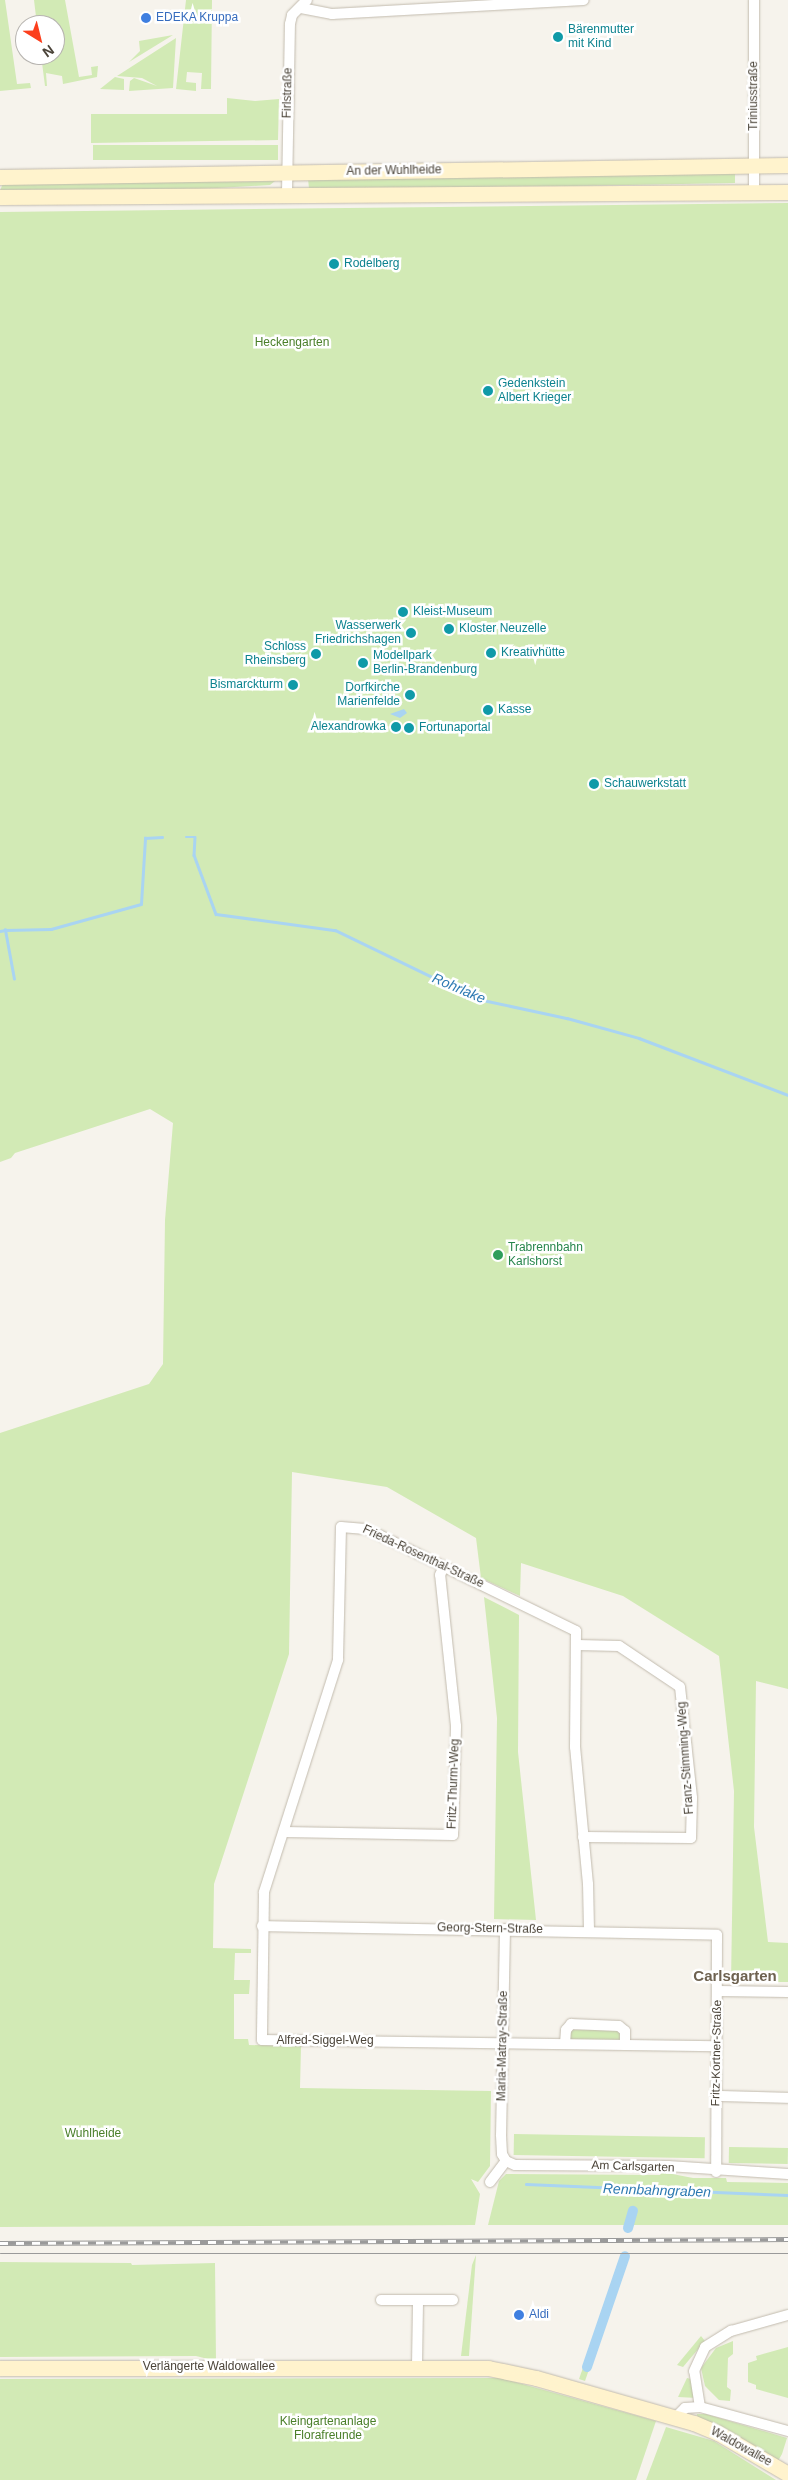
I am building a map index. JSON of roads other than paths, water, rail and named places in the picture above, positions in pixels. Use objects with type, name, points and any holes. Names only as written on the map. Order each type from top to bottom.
[{"type":"main road","name":"An der Wuhlheide","points":[[0,177],[788,165]]},
{"type":"main road","name":"An der Wuhlheide","points":[[0,197],[287,193],[788,192]]},
{"type":"main road","name":"Verlängerte Waldowallee","points":[[0,2368],[472,2367],[512,2372],[669,2416]]},
{"type":"main road","name":"Waldowallee","points":[[669,2416],[718,2433],[788,2474]]},
{"type":"street","points":[[304,4],[332,14],[584,0]]},
{"type":"street","name":"Triniusstraße","points":[[754,0],[754,191]]},
{"type":"street","name":"Firlstraße","points":[[287,193],[290,24],[292,15],[304,4]]},
{"type":"street","name":"Frieda-Rosenthal-Straße","points":[[262,1926],[264,1892],[338,1660],[341,1527],[365,1528],[572,1629],[577,1635],[575,1747],[589,1930]]},
{"type":"street","name":"Fritz-Thurm-Weg","points":[[284,1832],[453,1834],[456,1726],[440,1575],[444,1566]]},
{"type":"street","name":"Franz-Stimming-Weg","points":[[576,1645],[619,1646],[680,1687],[692,1798],[691,1838],[583,1837]]},
{"type":"street","name":"Georg-Stern-Straße","points":[[262,1926],[589,1930],[717,1935]]},
{"type":"street","name":"Alfred-Siggel-Weg","points":[[262,1926],[262,2040],[503,2043]]},
{"type":"street","name":"Maria-Matray-Straße","points":[[505,1929],[502,2154],[506,2161]]},
{"type":"street","name":"Fritz-Kortner-Straße","points":[[716,2172],[717,1935]]},
{"type":"street","points":[[718,1991],[788,1992]]},
{"type":"street","points":[[565,2044],[566,2030],[571,2024],[620,2026],[625,2030],[626,2045]]},
{"type":"street","points":[[503,2043],[717,2046]]},
{"type":"street","points":[[717,2096],[788,2098]]},
{"type":"street","points":[[490,2182],[506,2161]]},
{"type":"street","name":"Am Carlsgarten","points":[[506,2161],[515,2164],[668,2166],[716,2172],[788,2174]]},
{"type":"street","points":[[380,2300],[453,2300]]},
{"type":"street","points":[[417,2366],[418,2300]]},
{"type":"street","points":[[700,2407],[694,2371],[704,2347],[730,2331],[788,2315]]},
{"type":"street","points":[[669,2416],[685,2408],[700,2407],[788,2431]]},
{"type":"water","points":[[404,709],[407,713],[400,718],[390,714]]},
{"type":"waterway","name":"Rohrlake","points":[[14,979],[5,930],[51,929],[141,904],[145,838],[162,837]]},
{"type":"waterway","name":"Rohrlake","points":[[186,837],[195,837],[194,855],[216,914],[335,930],[478,999],[567,1018],[639,1038],[788,1095]]},
{"type":"waterway","name":"Rohrlake","points":[[0,931],[5,930]]},
{"type":"waterway","name":"Rennbahngraben","points":[[526,2184],[788,2195]]},
{"type":"waterway","name":"Rennbahngraben","points":[[628,2228],[633,2211]]},
{"type":"waterway","name":"Rennbahngraben","points":[[587,2367],[625,2256]]},
{"type":"tram line","points":[[0,2253],[788,2253]]},
{"type":"railway","points":[[0,2243],[788,2239]]},
{"type":"place","name":"EDEKA Kruppa","points":[[146,18]]},
{"type":"place","name":"Bärenmutter mit Kind","points":[[558,37]]},
{"type":"place","name":"Rodelberg","points":[[334,264]]},
{"type":"place","name":"Gedenkstein Albert Krieger","points":[[488,391]]},
{"type":"place","name":"Kleist-Museum","points":[[403,612]]},
{"type":"place","name":"Kloster Neuzelle","points":[[449,629]]},
{"type":"place","name":"Wasserwerk Friedrichshagen","points":[[411,633]]},
{"type":"place","name":"Kreativhütte","points":[[491,653]]},
{"type":"place","name":"Schloss Rheinsberg","points":[[316,654]]},
{"type":"place","name":"Modellpark Berlin-Brandenburg","points":[[363,663]]},
{"type":"place","name":"Bismarckturm","points":[[293,685]]},
{"type":"place","name":"Dorfkirche Marienfelde","points":[[410,695]]},
{"type":"place","name":"Kasse","points":[[488,710]]},
{"type":"place","name":"Alexandrowka","points":[[396,727]]},
{"type":"place","name":"Fortunaportal","points":[[409,728]]},
{"type":"place","name":"Schauwerkstatt","points":[[594,784]]},
{"type":"place","name":"Trabrennbahn Karlshorst","points":[[498,1255]]},
{"type":"place","name":"Aldi","points":[[519,2315]]},
{"type":"district","name":"Carlsgarten","points":[[735,1976]]},
{"type":"park label","name":"Heckengarten","points":[[292,343]]},
{"type":"park label","name":"Wuhlheide","points":[[93,2134]]},
{"type":"park label","name":"Kleingartenanlage Florafreunde","points":[[328,2429]]}]
